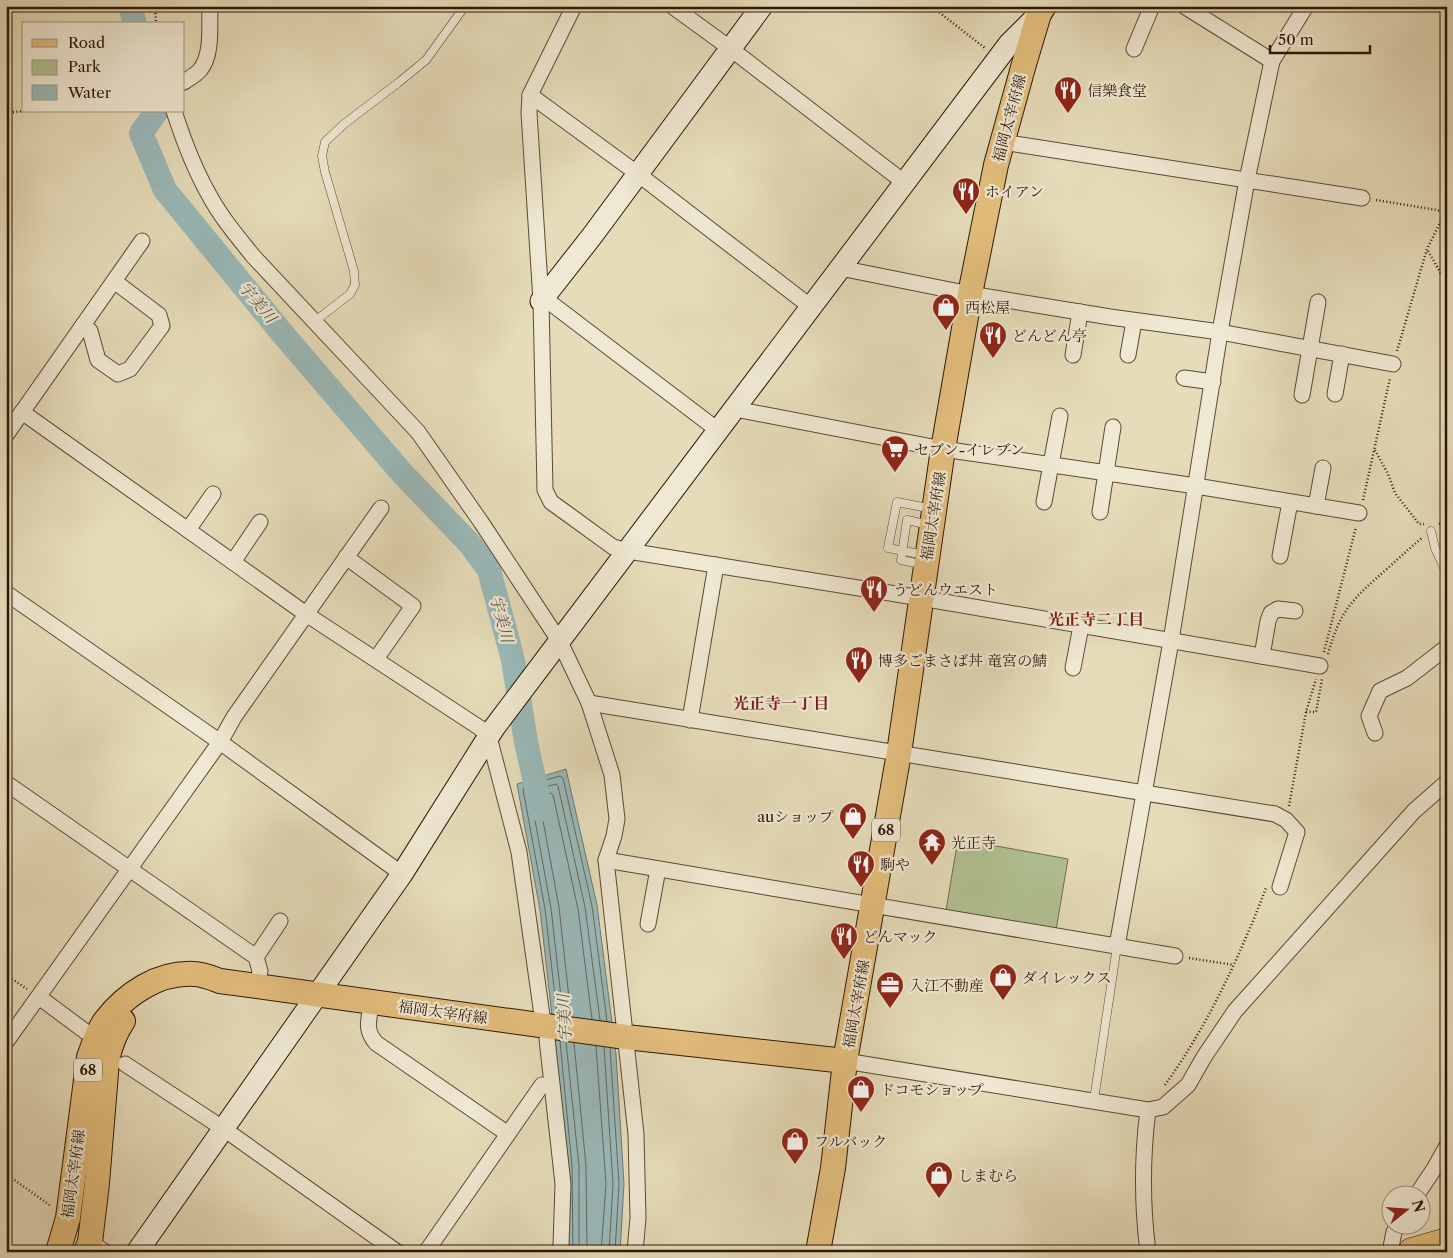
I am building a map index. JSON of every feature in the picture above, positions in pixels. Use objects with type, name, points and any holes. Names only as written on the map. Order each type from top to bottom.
[{"type":"highway","points":[[1402,1236],[1447,1242]]},
{"type":"main road","name":"福岡太宰府線","points":[[818,1252],[834,1168],[845,1061],[874,906],[899,753],[943,449],[970,294],[996,165],[1041,10]]},
{"type":"main road","name":"福岡太宰府線","points":[[58,1252],[68,1218],[89,1057],[97,1036],[105,1022],[124,1000],[146,985],[169,976],[195,974],[220,981],[544,1027],[845,1061]]},
{"type":"main road","name":"福岡太宰府線","points":[[94,1248],[97,1183],[107,1061],[110,1044],[116,1031],[130,1011],[172,987],[220,981]]},
{"type":"street","points":[[185,81],[199,71],[205,62],[209,50],[210,6]]},
{"type":"street","points":[[574,6],[530,95],[529,113],[542,300],[545,490],[551,502],[613,547],[628,551],[921,598],[1262,656],[1324,664]]},
{"type":"street","points":[[672,6],[731,49],[905,184]]},
{"type":"street","points":[[542,300],[592,236],[762,6]]},
{"type":"street","points":[[1134,49],[1152,6]]},
{"type":"street","points":[[1184,6],[1272,61]]},
{"type":"street","points":[[1117,946],[1171,641],[1220,332],[1248,180],[1272,61],[1306,6]]},
{"type":"street","points":[[137,1252],[316,994],[402,874],[492,732],[998,58],[1041,10]]},
{"type":"street","points":[[530,95],[638,174],[811,307]]},
{"type":"street","points":[[174,112],[181,132],[208,193],[229,226],[253,256],[418,432],[481,522],[554,649],[589,703],[612,775],[617,819],[614,836],[606,860],[636,1134],[638,1218],[635,1252]]},
{"type":"street","points":[[1002,142],[1362,198]]},
{"type":"street","points":[[6,435],[142,241]]},
{"type":"street","points":[[840,268],[970,294],[1134,321],[1220,332],[1393,364]]},
{"type":"street","points":[[83,326],[90,331],[98,360],[118,374],[130,369],[162,326],[159,315],[114,281]]},
{"type":"street","points":[[542,300],[719,431]]},
{"type":"street","points":[[1302,395],[1318,302]]},
{"type":"street","points":[[1073,355],[1080,312]]},
{"type":"street","points":[[1128,355],[1134,321]]},
{"type":"street","points":[[1335,394],[1342,354]]},
{"type":"street","points":[[1184,378],[1213,382]]},
{"type":"street","points":[[735,409],[943,449],[1196,486],[1360,513]]},
{"type":"street","points":[[22,412],[306,614],[480,728],[492,732]]},
{"type":"street","points":[[1044,502],[1060,416]]},
{"type":"street","points":[[1100,512],[1113,427]]},
{"type":"street","points":[[1316,506],[1323,468]]},
{"type":"street","points":[[188,530],[214,494]]},
{"type":"street","points":[[1280,556],[1290,502]]},
{"type":"street","points":[[6,1042],[220,742],[234,717],[381,508]]},
{"type":"street","points":[[233,562],[260,522]]},
{"type":"street","points":[[346,557],[413,606],[376,659]]},
{"type":"street","points":[[690,720],[716,565]]},
{"type":"street","points":[[6,593],[220,742],[402,874]]},
{"type":"street","points":[[1262,656],[1271,613],[1278,609],[1295,611]]},
{"type":"street","points":[[1073,668],[1081,626]]},
{"type":"street","points":[[1376,734],[1369,716],[1380,691],[1407,678],[1447,647]]},
{"type":"street","points":[[589,703],[1275,814],[1286,820],[1297,832],[1274,883]]},
{"type":"street","points":[[492,732],[519,852],[544,1027],[563,1184],[561,1246],[559,1252]]},
{"type":"street","points":[[845,1061],[1148,1110],[1163,1107],[1188,1085],[1204,1057],[1235,1011],[1414,811],[1447,782]]},
{"type":"street","points":[[6,784],[256,957],[260,971],[258,986]]},
{"type":"street","points":[[606,860],[1175,956]]},
{"type":"street","points":[[648,924],[658,869]]},
{"type":"street","points":[[256,957],[280,921]]},
{"type":"street","points":[[39,997],[86,1032]]},
{"type":"street","points":[[372,1002],[368,1030],[376,1043],[508,1134]]},
{"type":"street","points":[[125,1064],[224,1129],[397,1252]]},
{"type":"street","points":[[426,1252],[542,1085]]},
{"type":"street","points":[[1148,1110],[1143,1147],[1148,1252]]},
{"type":"street","points":[[1423,1186],[1447,1146]]},
{"type":"street","points":[[1390,1252],[1402,1236]]},
{"type":"lane","points":[[315,321],[350,294],[354,285],[354,271],[325,172],[322,156],[325,142],[344,124],[426,60],[465,6]]},
{"type":"lane","points":[[926,560],[888,548],[897,502],[933,517]]},
{"type":"lane","points":[[902,551],[907,520],[933,517]]},
{"type":"lane","points":[[1430,528],[1435,548],[1447,574]]},
{"type":"lane","points":[[1094,1100],[1117,946]]},
{"type":"path","points":[[155,6],[156,22]]},
{"type":"path","points":[[931,6],[998,58]]},
{"type":"path","points":[[6,113],[22,111]]},
{"type":"path","points":[[1362,198],[1437,210],[1445,213]]},
{"type":"path","points":[[1306,712],[1316,712],[1324,664],[1393,364],[1427,249],[1447,209]]},
{"type":"path","points":[[1427,249],[1447,284]]},
{"type":"path","points":[[1286,820],[1306,712],[1336,628],[1345,611],[1358,594],[1430,528],[1419,524],[1395,493],[1388,474],[1374,448]]},
{"type":"path","points":[[1148,1110],[1173,1074],[1213,1006],[1274,883]]},
{"type":"path","points":[[1175,956],[1234,965]]},
{"type":"path","points":[[6,975],[39,997]]},
{"type":"path","points":[[6,1174],[68,1218]]},
{"type":"green space","points":[[958,839],[1068,859],[1056,930],[946,910]]},
{"type":"water","points":[[566,769],[597,905],[616,1054],[624,1184],[620,1252],[568,1252],[567,1167],[558,1068],[540,910],[517,784]]},
{"type":"waterway","name":"宇美川","points":[[130,6],[134,22]]},
{"type":"waterway","name":"宇美川","points":[[156,112],[141,133],[165,190],[282,333],[401,472],[470,544],[489,570],[513,660],[526,742],[541,810]]},
{"type":"place","name":"信樂食堂","points":[[1068,114]]},
{"type":"place","name":"ホイアン","points":[[966,215]]},
{"type":"place","name":"西松屋","points":[[946,331]]},
{"type":"place","name":"どんどん亭","points":[[993,359]]},
{"type":"place","name":"セブン-イレブン","points":[[895,473]]},
{"type":"place","name":"うどんウエスト","points":[[874,613]]},
{"type":"place","name":"博多ごまさば丼 竜宮の鯖","points":[[859,684]]},
{"type":"place","name":"auショップ","points":[[853,840]]},
{"type":"place","name":"光正寺","points":[[932,866]]},
{"type":"place","name":"駒や","points":[[861,888]]},
{"type":"place","name":"どんマック","points":[[844,960]]},
{"type":"place","name":"ダイレックス","points":[[1003,1001]]},
{"type":"place","name":"入江不動産","points":[[890,1009]]},
{"type":"place","name":"ドコモショップ","points":[[861,1113]]},
{"type":"place","name":"フルバック","points":[[795,1165]]},
{"type":"place","name":"しまむら","points":[[939,1199]]},
{"type":"district","name":"光正寺二丁目","points":[[1096,619]]},
{"type":"district","name":"光正寺一丁目","points":[[781,703]]}]
